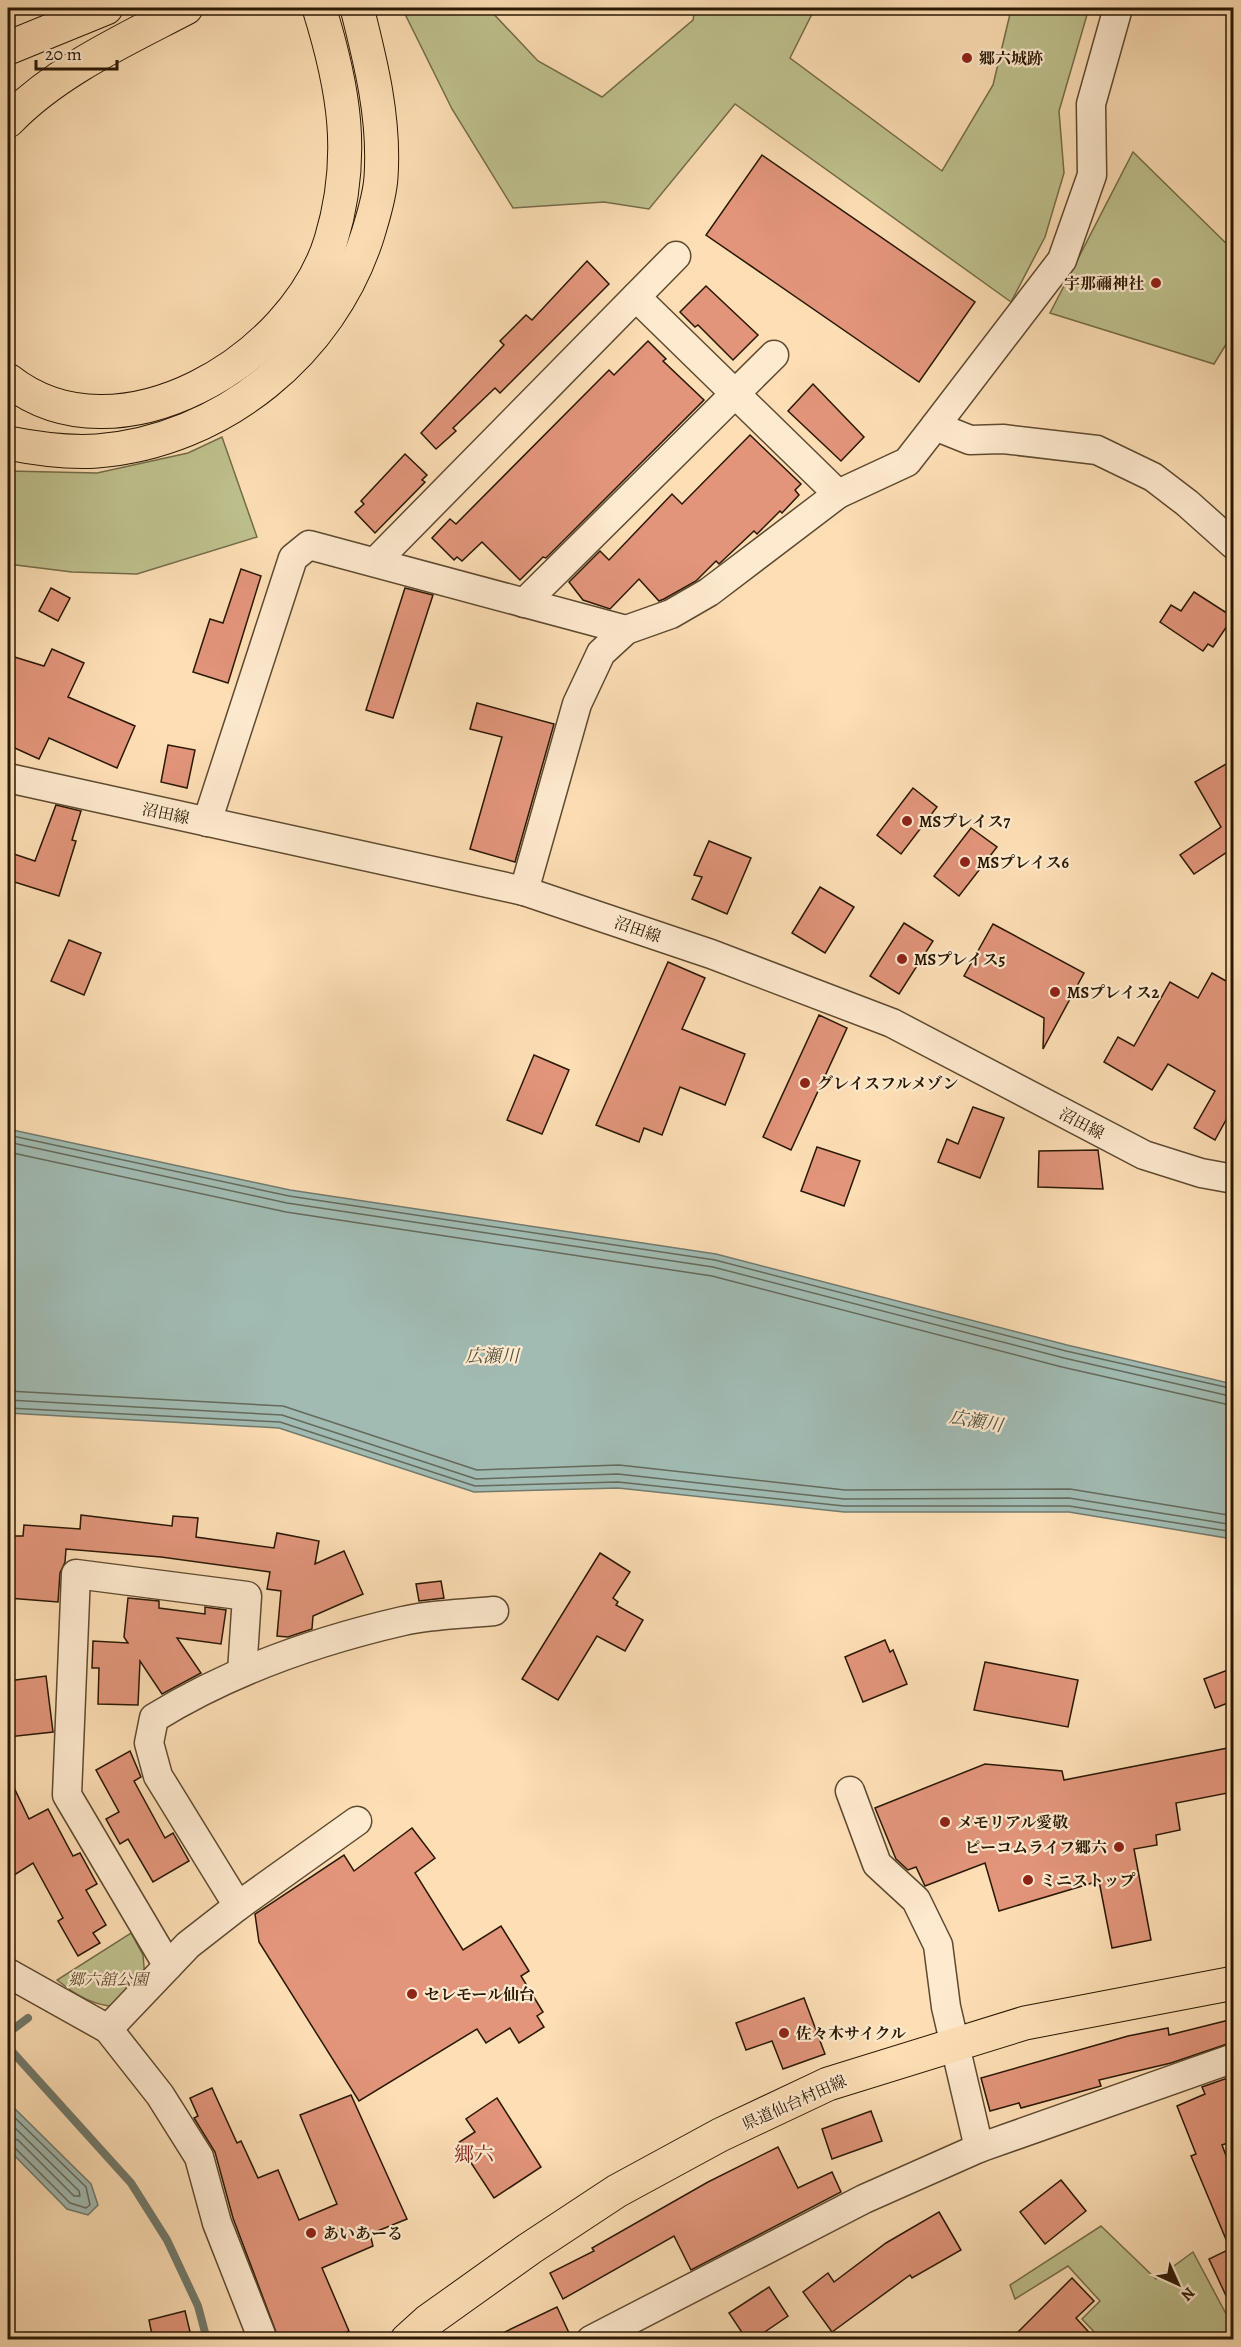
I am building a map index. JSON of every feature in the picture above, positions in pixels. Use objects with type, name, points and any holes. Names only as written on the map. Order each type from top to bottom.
[{"type":"main road","points":[[8,48],[106,8]]},
{"type":"main road","points":[[8,121],[40,92],[80,66],[186,8]]},
{"type":"main road","points":[[8,380],[22,392],[55,407],[94,412],[134,409],[175,398],[218,377],[252,352],[283,320],[309,285],[330,242],[342,197],[347,153],[343,102],[334,56],[319,8]]},
{"type":"main road","points":[[8,443],[54,451],[98,451],[140,444],[182,432],[223,412],[263,386],[308,344],[333,312],[357,267],[381,179],[381,132],[376,84],[357,8]]},
{"type":"main road","name":"県道仙台村田線","points":[[407,2340],[428,2321],[492,2275],[617,2191],[720,2135],[828,2084],[1025,2023],[1233,1983]]},
{"type":"street","points":[[524,891],[577,704],[601,653],[626,630],[671,614],[708,592],[838,494],[907,462],[1062,260],[1092,175],[1091,104],[1118,8]]},
{"type":"street","points":[[375,562],[676,256]]},
{"type":"street","points":[[636,297],[838,494]]},
{"type":"street","points":[[524,603],[774,356]]},
{"type":"street","points":[[934,426],[970,440],[1015,440],[1097,450],[1153,477],[1187,503],[1233,545]]},
{"type":"street","points":[[207,822],[293,558],[309,545],[626,630]]},
{"type":"street","name":"沼田線","points":[[8,778],[524,891],[711,954],[892,1023],[1144,1155],[1201,1173],[1233,1179]]},
{"type":"street","points":[[168,1966],[67,1795],[76,1574],[247,1596],[243,1672]]},
{"type":"street","points":[[238,1906],[158,1776],[149,1743],[154,1718],[243,1672],[293,1652],[405,1621],[494,1611]]},
{"type":"street","points":[[850,1791],[877,1864],[916,1900],[938,1945],[953,2044],[979,2148]]},
{"type":"street","points":[[108,2029],[188,1945],[238,1906],[357,1821]]},
{"type":"street","points":[[10,1979],[108,2029],[160,2095],[200,2157],[217,2223],[263,2340]]},
{"type":"street","points":[[591,2340],[864,2199],[979,2148],[1233,2058]]},
{"type":"green space","points":[[402,8],[488,8],[538,61],[602,97],[693,20],[695,8],[815,8],[790,58],[942,171],[993,85],[1010,14],[1018,8],[1089,8],[1059,111],[1064,173],[1045,237],[1011,302],[735,104],[649,209],[604,202],[513,208],[452,109]]},
{"type":"green space","points":[[1133,152],[1233,250],[1233,333],[1214,364],[1050,313]]},
{"type":"green space","points":[[222,437],[257,537],[137,574],[72,572],[8,564],[8,471],[97,473],[188,453]]},
{"type":"green space","name":"郷六舘公園","points":[[131,1933],[143,1955],[145,1978],[119,2007],[102,2005],[86,1999],[57,1980]]},
{"type":"green space","points":[[1101,2226],[1156,2279],[1193,2252],[1233,2327],[1233,2339],[1095,2339],[1098,2336],[1082,2319],[1100,2301],[1068,2266],[1015,2299],[1010,2285]]},
{"type":"water","name":"広瀬川","points":[[8,1129],[290,1190],[716,1254],[1067,1345],[1233,1384],[1233,1539],[1069,1512],[844,1512],[618,1488],[474,1492],[279,1428],[8,1413]]},
{"type":"water","points":[[8,2102],[91,2184],[98,2205],[88,2215],[67,2209],[8,2149]]},
{"type":"building","points":[[762,155],[975,302],[919,382],[706,235]]},
{"type":"building","points":[[587,261],[609,284],[500,393],[495,388],[453,428],[456,431],[436,449],[421,433],[504,345],[500,341],[526,315],[532,320]]},
{"type":"building","points":[[706,286],[758,335],[733,360],[698,325],[695,327],[680,312]]},
{"type":"building","points":[[648,341],[666,359],[663,361],[704,400],[546,558],[543,557],[520,580],[482,542],[462,561],[457,557],[454,560],[432,538],[450,519],[456,524],[609,370],[614,375]]},
{"type":"building","points":[[813,384],[864,437],[841,461],[788,411]]},
{"type":"building","points":[[750,435],[801,484],[795,490],[799,495],[782,513],[780,511],[757,534],[754,531],[719,564],[716,561],[696,581],[664,599],[659,601],[639,579],[610,609],[583,600],[569,582],[600,551],[609,560],[672,494],[682,504]]},
{"type":"building","points":[[405,454],[427,475],[422,480],[425,482],[375,533],[355,512],[364,504],[361,501]]},
{"type":"building","points":[[241,569],[261,576],[228,683],[193,672],[210,619],[223,623]]},
{"type":"building","points":[[51,588],[70,598],[58,621],[39,611]]},
{"type":"building","points":[[405,588],[433,595],[393,718],[366,710]]},
{"type":"building","points":[[1194,592],[1233,617],[1213,647],[1208,644],[1203,651],[1160,622],[1171,605],[1181,611]]},
{"type":"building","points":[[52,649],[84,663],[68,697],[135,726],[117,768],[49,738],[39,759],[8,745],[8,655],[44,666]]},
{"type":"building","points":[[477,703],[554,724],[515,862],[470,849],[502,737],[470,729]]},
{"type":"building","points":[[168,745],[195,750],[187,788],[161,782]]},
{"type":"building","points":[[1233,760],[1233,848],[1194,874],[1180,855],[1221,827],[1195,782]]},
{"type":"building","name":"MSプレイス7","points":[[913,788],[937,807],[901,854],[877,835]]},
{"type":"building","points":[[56,805],[81,811],[72,840],[76,841],[59,896],[8,880],[8,852],[35,861]]},
{"type":"building","name":"MSプレイス6","points":[[971,828],[997,847],[959,896],[934,876]]},
{"type":"building","points":[[709,841],[751,858],[727,914],[692,899],[702,877],[694,875]]},
{"type":"building","points":[[820,887],[854,907],[825,953],[792,933]]},
{"type":"building","name":"MSプレイス5","points":[[904,923],[933,941],[899,994],[870,976]]},
{"type":"building","points":[[993,924],[1084,973],[1043,1049],[1044,1018],[964,976]]},
{"type":"building","points":[[69,940],[101,953],[84,995],[51,981]]},
{"type":"building","points":[[668,962],[705,978],[682,1029],[745,1054],[725,1105],[680,1087],[662,1135],[644,1128],[639,1142],[596,1125]]},
{"type":"building","points":[[1212,973],[1233,985],[1233,1107],[1215,1140],[1194,1128],[1215,1091],[1168,1064],[1152,1090],[1104,1062],[1118,1037],[1134,1046],[1170,982],[1198,998]]},
{"type":"building","name":"グレイスフルメゾン","points":[[819,1015],[847,1028],[791,1150],[763,1137]]},
{"type":"building","points":[[534,1055],[569,1070],[542,1134],[507,1120]]},
{"type":"building","points":[[973,1107],[1004,1118],[980,1178],[938,1162],[947,1139],[958,1144]]},
{"type":"building","points":[[817,1147],[860,1161],[844,1206],[801,1191]]},
{"type":"building","points":[[1098,1150],[1103,1189],[1038,1187],[1039,1151]]},
{"type":"building","points":[[81,1515],[172,1526],[173,1516],[198,1518],[196,1537],[274,1548],[277,1533],[319,1541],[315,1564],[344,1551],[363,1594],[313,1616],[312,1629],[288,1637],[277,1636],[281,1591],[267,1589],[270,1572],[161,1557],[66,1549],[65,1562],[60,1573],[58,1602],[8,1598],[12,1536],[23,1536],[24,1525],[80,1529]]},
{"type":"building","points":[[600,1553],[630,1572],[613,1598],[618,1602],[616,1605],[643,1620],[625,1651],[597,1636],[558,1700],[522,1679]]},
{"type":"building","points":[[441,1581],[444,1598],[419,1601],[416,1584]]},
{"type":"building","points":[[128,1598],[159,1601],[159,1608],[205,1614],[205,1607],[226,1610],[221,1644],[177,1638],[201,1673],[162,1694],[140,1661],[138,1705],[98,1704],[99,1668],[92,1668],[93,1641],[128,1643],[124,1637]]},
{"type":"building","points":[[885,1640],[890,1652],[893,1650],[907,1684],[863,1702],[845,1657]]},
{"type":"building","points":[[985,1662],[1078,1680],[1068,1727],[974,1710]]},
{"type":"building","points":[[1233,1668],[1233,1701],[1215,1708],[1204,1679]]},
{"type":"building","points":[[46,1676],[53,1732],[8,1737],[8,1681]]},
{"type":"building","points":[[1233,1747],[1233,1792],[1176,1803],[1180,1830],[1156,1835],[1157,1845],[1134,1849],[1151,1940],[1112,1948],[1099,1881],[999,1911],[985,1863],[925,1886],[916,1867],[908,1870],[896,1859],[875,1808],[985,1764],[1062,1771],[1064,1780]]},
{"type":"building","points":[[130,1751],[141,1777],[134,1781],[165,1838],[173,1833],[189,1861],[153,1882],[128,1839],[120,1844],[106,1819],[119,1812],[96,1770]]},
{"type":"building","points":[[8,1775],[29,1819],[48,1809],[73,1856],[80,1853],[97,1884],[86,1890],[106,1925],[93,1933],[100,1943],[78,1956],[58,1921],[63,1918],[33,1863],[8,1879]]},
{"type":"building","name":"セレモール仙台","points":[[412,1828],[435,1858],[415,1873],[463,1950],[501,1926],[529,1971],[521,1976],[543,2012],[537,2016],[544,2027],[519,2043],[510,2028],[486,2043],[477,2029],[359,2101],[259,1942],[255,1914],[344,1855],[354,1871]]},
{"type":"building","points":[[804,1998],[825,2054],[783,2069],[772,2041],[746,2050],[736,2023]]},
{"type":"building","points":[[1233,2019],[1233,2042],[1171,2063],[1099,2080],[1101,2086],[1021,2108],[1019,2103],[990,2111],[981,2078],[1128,2036],[1168,2028],[1169,2035]]},
{"type":"building","points":[[1233,2076],[1233,2141],[1222,2145],[1233,2174],[1233,2311],[1209,2259],[1230,2249],[1191,2156],[1196,2154],[1177,2106],[1205,2094],[1202,2087]]},
{"type":"building","points":[[212,2088],[237,2143],[241,2141],[258,2178],[278,2170],[299,2220],[337,2204],[300,2115],[351,2095],[407,2219],[370,2234],[373,2246],[322,2268],[349,2331],[326,2340],[279,2340],[233,2218],[215,2152],[194,2118],[198,2116],[190,2098]]},
{"type":"building","points":[[497,2098],[541,2167],[494,2198],[458,2143],[475,2132],[466,2119]]},
{"type":"building","points":[[871,2111],[882,2141],[832,2159],[822,2129]]},
{"type":"building","points":[[778,2147],[798,2188],[832,2172],[841,2192],[691,2270],[674,2236],[563,2299],[550,2273],[594,2251],[592,2248],[708,2182]]},
{"type":"building","points":[[1061,2180],[1086,2211],[1045,2244],[1020,2212]]},
{"type":"building","points":[[939,2212],[961,2250],[912,2278],[910,2275],[832,2332],[803,2292],[828,2273],[834,2282],[886,2243]]},
{"type":"building","points":[[1072,2278],[1094,2301],[1076,2318],[1096,2340],[1010,2340]]},
{"type":"building","points":[[769,2287],[788,2316],[753,2340],[747,2340],[729,2313]]},
{"type":"building","points":[[557,2307],[569,2333],[555,2340],[488,2340]]},
{"type":"building","points":[[185,2311],[192,2340],[153,2340],[149,2320]]},
{"type":"waterway","points":[[8,2038],[12,2030],[28,2018]]},
{"type":"waterway","points":[[8,2047],[131,2183],[167,2240],[198,2306],[207,2340]]},
{"type":"place","name":"郷六城跡","points":[[967,58]]},
{"type":"place","name":"宇那禰神社","points":[[1156,283]]},
{"type":"place","name":"MSプレイス7","points":[[907,821]]},
{"type":"place","name":"MSプレイス6","points":[[965,862]]},
{"type":"place","name":"MSプレイス5","points":[[902,959]]},
{"type":"place","name":"MSプレイス2","points":[[1055,992]]},
{"type":"place","name":"グレイスフルメゾン","points":[[805,1083]]},
{"type":"place","name":"メモリアル愛敬","points":[[945,1822]]},
{"type":"place","name":"ピーコムライフ郷六","points":[[1119,1847]]},
{"type":"place","name":"ミニストップ","points":[[1028,1880]]},
{"type":"place","name":"セレモール仙台","points":[[412,1994]]},
{"type":"place","name":"佐々木サイクル","points":[[784,2033]]},
{"type":"place","name":"あいあーる","points":[[311,2233]]},
{"type":"district","name":"郷六","points":[[474,2154]]}]
